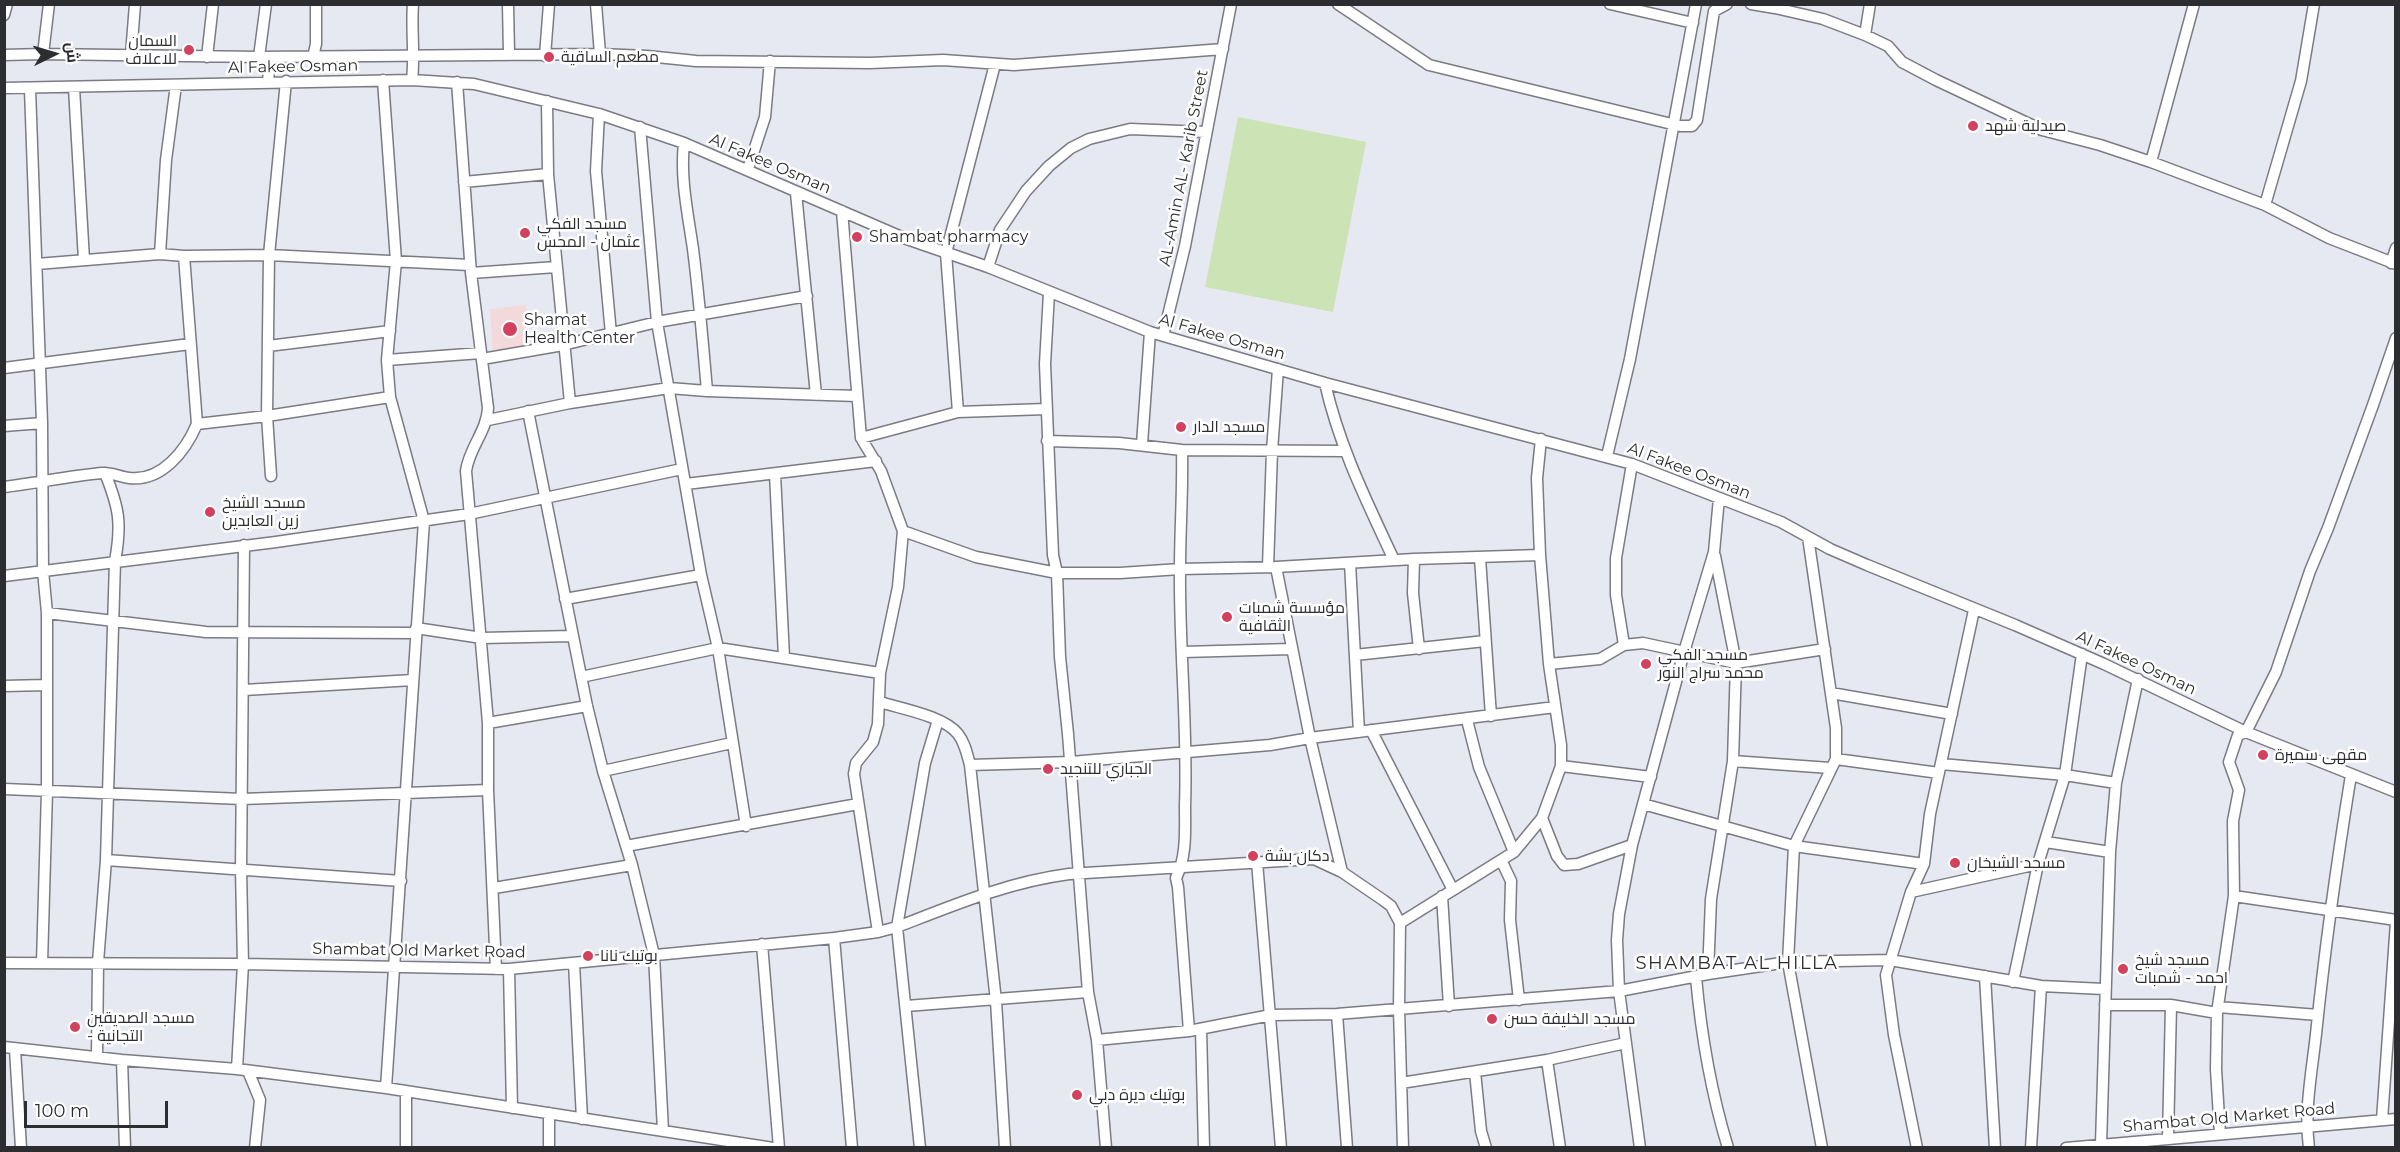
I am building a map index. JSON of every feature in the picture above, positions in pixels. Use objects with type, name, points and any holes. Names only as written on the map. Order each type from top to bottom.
[{"type":"street","points":[[4,15],[7,4]]},
{"type":"street","points":[[43,54],[49,4]]},
{"type":"street","points":[[131,55],[135,4]]},
{"type":"street","points":[[207,57],[213,4]]},
{"type":"street","points":[[266,4],[265,57],[268,82]]},
{"type":"street","points":[[313,57],[316,44],[316,4]]},
{"type":"street","points":[[412,80],[413,4]]},
{"type":"street","points":[[508,4],[509,54]]},
{"type":"street","points":[[545,56],[549,4]]},
{"type":"street","points":[[596,4],[600,54]]},
{"type":"street","name":"AL-Amin AL- Karib Street","points":[[1163,336],[1185,246],[1231,4]]},
{"type":"street","points":[[1338,4],[1429,65],[1674,124],[1692,126],[1696,120],[1714,8],[1726,4]]},
{"type":"street","points":[[1610,4],[1693,23]]},
{"type":"street","points":[[1607,456],[1630,359],[1696,4]]},
{"type":"street","points":[[1751,4],[1823,20],[1865,34],[1888,46],[1902,62],[1985,105],[2043,130],[2151,162],[2265,205],[2329,238],[2393,263],[2396,248]]},
{"type":"street","points":[[1865,34],[1870,4]]},
{"type":"street","points":[[2151,162],[2194,4]]},
{"type":"street","points":[[2265,205],[2301,81],[2314,4]]},
{"type":"street","points":[[4,54],[207,57],[600,54],[696,61],[879,63],[943,60],[995,64],[1039,64],[1223,49]]},
{"type":"street","points":[[748,169],[765,117],[770,61]]},
{"type":"street","points":[[958,412],[946,253],[995,64]]},
{"type":"street","points":[[383,80],[396,261],[387,360],[390,397],[424,521],[386,1088]]},
{"type":"street","name":"Al Fakee Osman","points":[[4,88],[412,80],[457,82],[504,90],[599,114],[684,143],[904,238],[988,267],[1150,332],[1325,383],[1632,464],[1781,522],[1858,561],[2082,654],[2246,732],[2396,792]]},
{"type":"street","points":[[271,476],[267,416],[269,255],[286,81]]},
{"type":"street","points":[[457,82],[470,269],[488,420],[467,460],[466,471],[488,723],[488,790],[496,969]]},
{"type":"street","points":[[160,254],[166,160],[176,85]]},
{"type":"street","points":[[30,88],[42,423],[43,571],[47,613],[47,791],[42,963]]},
{"type":"street","points":[[74,88],[84,260]]},
{"type":"street","points":[[547,101],[548,174],[570,403]]},
{"type":"street","points":[[599,114],[596,171],[611,334]]},
{"type":"street","points":[[640,127],[657,322],[701,575],[718,648],[746,826]]},
{"type":"street","points":[[988,267],[1000,230],[1026,191],[1049,165],[1071,148],[1089,139],[1130,129],[1206,132]]},
{"type":"street","points":[[684,143],[686,205],[707,391]]},
{"type":"street","points":[[464,182],[548,174]]},
{"type":"street","points":[[796,193],[816,395]]},
{"type":"street","points":[[842,211],[861,438],[876,461],[903,531],[898,587],[880,673],[878,724],[873,742],[855,766],[858,804],[878,932]]},
{"type":"street","points":[[37,264],[160,254],[269,255],[396,261],[470,269],[556,267]]},
{"type":"street","points":[[4,487],[105,472],[132,478],[157,473],[173,461],[191,439],[197,424],[184,256]]},
{"type":"street","points":[[1049,293],[1045,364],[1053,555],[1057,573],[1060,657],[1071,762],[1088,992],[1097,1041],[1106,1148]]},
{"type":"street","points":[[387,360],[482,356],[563,345],[657,322],[807,296]]},
{"type":"street","points":[[268,346],[390,331]]},
{"type":"street","points":[[1142,444],[1150,332]]},
{"type":"street","points":[[2220,1134],[2216,1069],[2217,1010],[2234,896],[2233,821],[2239,790],[2229,762],[2238,735],[2246,732],[2276,672],[2310,571],[2328,528],[2396,338]]},
{"type":"street","points":[[4,368],[190,344]]},
{"type":"street","points":[[1278,369],[1272,451],[1272,567],[1342,872]]},
{"type":"street","points":[[1325,383],[1332,417],[1344,451],[1394,560]]},
{"type":"street","points":[[488,420],[570,403],[669,388],[857,396]]},
{"type":"street","points":[[197,424],[390,397]]},
{"type":"street","points":[[861,438],[958,412],[1046,409]]},
{"type":"street","points":[[528,411],[587,706],[603,771],[632,865],[654,955],[663,1131]]},
{"type":"street","points":[[4,426],[42,423]]},
{"type":"street","points":[[1403,1148],[1399,1009],[1400,923],[1502,862],[1514,852],[1542,818],[1561,766],[1561,744],[1549,664],[1540,555],[1537,478],[1541,439]]},
{"type":"street","points":[[1047,441],[1142,444],[1182,450],[1344,451]]},
{"type":"street","points":[[1182,450],[1183,507],[1180,568],[1188,751],[1182,866],[1176,878],[1189,1030]]},
{"type":"street","points":[[686,484],[876,461]]},
{"type":"street","points":[[1624,645],[1616,595],[1616,558],[1632,464]]},
{"type":"street","points":[[4,576],[469,514],[682,469]]},
{"type":"street","points":[[97,1057],[98,962],[106,860],[115,561],[120,533],[117,504],[105,472]]},
{"type":"street","points":[[775,474],[784,657]]},
{"type":"street","points":[[1640,1148],[1619,991],[1617,940],[1619,914],[1632,845],[1684,652],[1714,552],[1719,498]]},
{"type":"street","points":[[903,531],[976,557],[1057,573],[1120,573],[1180,568],[1272,567],[1540,555]]},
{"type":"street","points":[[1808,537],[1836,728],[1833,764],[1794,846],[1788,962],[1822,1148]]},
{"type":"street","points":[[244,545],[245,632],[241,869],[243,1070],[260,1100],[255,1148]]},
{"type":"street","points":[[1708,974],[1711,899],[1733,760],[1736,663],[1714,552]]},
{"type":"street","points":[[1480,558],[1491,716]]},
{"type":"street","points":[[1414,559],[1413,593],[1419,649]]},
{"type":"street","points":[[1350,563],[1359,732]]},
{"type":"street","points":[[565,599],[701,575]]},
{"type":"street","points":[[1917,1148],[1894,1035],[1886,975],[1911,892],[1924,864],[1930,814],[1974,610]]},
{"type":"street","points":[[47,613],[206,632],[416,631],[482,638],[572,636]]},
{"type":"street","points":[[1355,655],[1485,641]]},
{"type":"street","points":[[1549,664],[1600,659],[1624,645],[1643,643],[1736,663],[1825,649]]},
{"type":"street","points":[[581,677],[718,648],[880,673]]},
{"type":"street","points":[[1183,652],[1292,649]]},
{"type":"street","points":[[2013,982],[2038,864],[2065,775],[2082,654]]},
{"type":"street","points":[[2101,1144],[2109,852],[2116,783],[2138,679]]},
{"type":"street","points":[[244,690],[413,680]]},
{"type":"street","points":[[4,686],[47,686]]},
{"type":"street","points":[[1831,693],[1952,714]]},
{"type":"street","points":[[880,702],[938,720],[958,734],[965,745],[970,765],[996,1001],[1005,1148]]},
{"type":"street","points":[[488,723],[587,706]]},
{"type":"street","points":[[970,765],[1071,762],[1270,745],[1555,707]]},
{"type":"street","points":[[920,1148],[897,927],[925,764],[938,720]]},
{"type":"street","points":[[1467,720],[1479,767],[1514,852]]},
{"type":"street","points":[[1371,730],[1453,890]]},
{"type":"street","points":[[603,771],[732,743]]},
{"type":"street","points":[[1733,760],[2065,775],[2116,783]]},
{"type":"street","points":[[1561,766],[1651,777]]},
{"type":"street","points":[[2309,1148],[2307,1127],[2318,1015],[2330,911],[2351,775]]},
{"type":"street","points":[[4,789],[242,799],[488,790]]},
{"type":"street","points":[[626,846],[858,804]]},
{"type":"street","points":[[1643,804],[1794,846],[1924,864]]},
{"type":"street","points":[[1542,818],[1557,856],[1564,865],[1578,864],[1632,845]]},
{"type":"street","points":[[2046,842],[2109,852]]},
{"type":"street","points":[[106,860],[400,881]]},
{"type":"street","name":"Shambat Old Market Road","points":[[4,963],[98,962],[509,969],[878,932],[897,927],[984,893],[1035,879],[1079,873],[1314,860],[1342,872],[1391,906],[1400,923]]},
{"type":"street","points":[[1257,862],[1281,1148]]},
{"type":"street","points":[[1502,862],[1511,881],[1510,920],[1519,1000]]},
{"type":"street","points":[[1911,892],[2038,864]]},
{"type":"street","points":[[494,888],[632,865]]},
{"type":"street","points":[[2234,896],[2396,921],[2382,1120]]},
{"type":"street","points":[[1442,897],[1449,1006]]},
{"type":"street","points":[[834,938],[852,1148]]},
{"type":"street","points":[[762,944],[779,1148]]},
{"type":"street","points":[[1097,1041],[1201,1029],[1271,1015],[1337,1014],[1619,991],[1788,962],[1890,960],[2041,986],[2104,989]]},
{"type":"street","points":[[574,963],[582,1119]]},
{"type":"street","points":[[509,969],[512,1108]]},
{"type":"street","points":[[1985,976],[1995,1148]]},
{"type":"street","points":[[1696,977],[1700,1023],[1717,1110],[1728,1148]]},
{"type":"street","points":[[2031,1148],[2041,986]]},
{"type":"street","points":[[906,1006],[996,1001],[1088,992]]},
{"type":"street","points":[[2105,1005],[2171,1005],[2217,1010],[2318,1015]]},
{"type":"street","points":[[2168,1138],[2171,1005]]},
{"type":"street","points":[[1337,1014],[1347,1148]]},
{"type":"street","points":[[1201,1029],[1204,1148]]},
{"type":"street","points":[[1401,1083],[1546,1060],[1626,1043]]},
{"type":"street","points":[[21,1148],[10,1048],[243,1070],[386,1088],[773,1148]]},
{"type":"street","points":[[122,1060],[124,1148]]},
{"type":"street","points":[[1546,1060],[1560,1148]]},
{"type":"street","points":[[1475,1072],[1486,1148]]},
{"type":"street","points":[[406,1091],[406,1148]]},
{"type":"street","points":[[549,1113],[549,1148]]},
{"type":"street","name":"Shambat Old Market Road","points":[[2066,1148],[2101,1144],[2129,1145],[2168,1138],[2188,1142],[2220,1134],[2396,1119]]},
{"type":"street","points":[[705,1148],[716,1140]]},
{"type":"shaded area","name":"Shamat Health Center","points":[[526,305],[531,349],[493,355],[490,309]]},
{"type":"green space","points":[[1238,117],[1366,142],[1333,312],[1205,287]]},
{"type":"place","name":"السمان للاعلاف","points":[[189,50]]},
{"type":"place","name":"مطعم الساقية","points":[[549,57]]},
{"type":"place","name":"صيدلية شهد","points":[[1973,126]]},
{"type":"place","name":"مسجد الفكي عثمان - المحس","points":[[525,233]]},
{"type":"place","name":"Shambat pharmacy","points":[[857,237]]},
{"type":"place","name":"Shamat Health Center","points":[[510,329]]},
{"type":"place","name":"مسجد الدار","points":[[1181,427]]},
{"type":"place","name":"مسجد الشيخ زين العابدين","points":[[210,512]]},
{"type":"place","name":"مؤسسة شمبات الثقافية","points":[[1227,617]]},
{"type":"place","name":"مسجد الفكي محمد سراج النور","points":[[1646,664]]},
{"type":"place","name":"مقهى سميرة","points":[[2263,755]]},
{"type":"place","name":"الجباري للتنجيد","points":[[1048,769]]},
{"type":"place","name":"دكان بشة","points":[[1253,856]]},
{"type":"place","name":"مسجد الشيخان","points":[[1955,863]]},
{"type":"place","name":"بوتيك نانا","points":[[588,956]]},
{"type":"place","name":"مسجد شيخ احمد - شمبات","points":[[2123,969]]},
{"type":"place","name":"مسجد الخليفة حسن","points":[[1492,1019]]},
{"type":"place","name":"مسجد الصديقين - التجانية","points":[[75,1027]]},
{"type":"place","name":"بوتيك ديرة دبي","points":[[1077,1095]]},
{"type":"district","name":"SHAMBAT AL HILLA","points":[[1737,964]]}]
